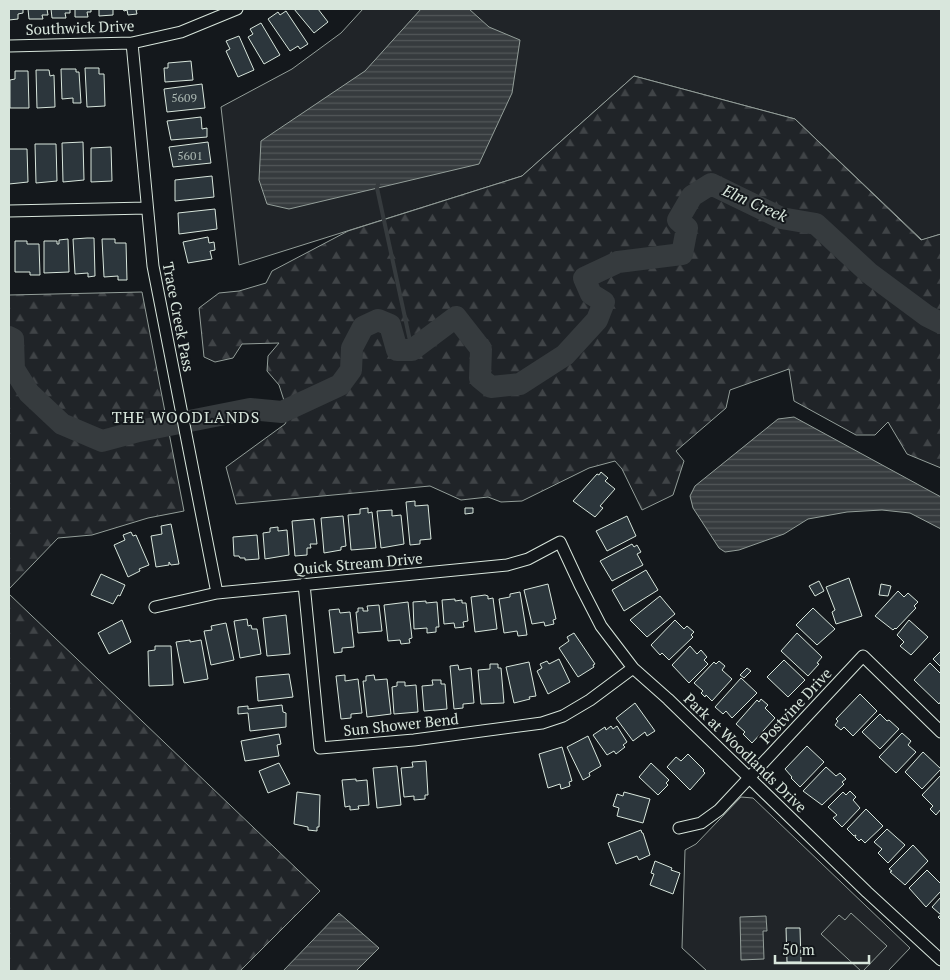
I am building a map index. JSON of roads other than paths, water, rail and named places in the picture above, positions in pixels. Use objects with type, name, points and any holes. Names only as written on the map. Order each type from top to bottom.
[{"type":"street","name":"Southwick Drive","points":[[9,46],[132,43],[181,32],[237,9]]},
{"type":"street","name":"Trace Creek Pass","points":[[132,43],[153,266],[217,593]]},
{"type":"street","points":[[9,211],[147,208]]},
{"type":"street","name":"Quick Stream Drive","points":[[155,607],[217,593],[507,564],[528,559],[560,542]]},
{"type":"street","name":"Park at Woodlands Drive","points":[[560,542],[601,626],[633,668],[668,699],[866,892],[941,960]]},
{"type":"street","name":"Sun Shower Bend","points":[[304,584],[320,748],[414,740],[542,724],[563,716],[590,700],[633,668]]},
{"type":"street","name":"Postvine Drive","points":[[679,828],[701,823],[718,810],[863,656],[941,732]]},
{"type":"waterway","points":[[378,184],[377,188],[412,350]]},
{"type":"waterway","name":"Elm Creek","points":[[9,337],[13,339],[14,369],[29,393],[62,424],[102,441],[139,431],[250,409],[282,412],[340,385],[351,370],[352,348],[363,327],[378,320],[390,325],[397,350],[412,350],[456,317],[481,349],[480,378],[491,387],[520,384],[565,355],[597,320],[604,302],[591,294],[584,278],[618,262],[682,254],[687,228],[678,220],[692,196],[711,184],[781,218],[816,224],[869,273],[927,316],[941,323]]},
{"type":"district","name":"THE WOODLANDS","points":[[186,417]]}]
